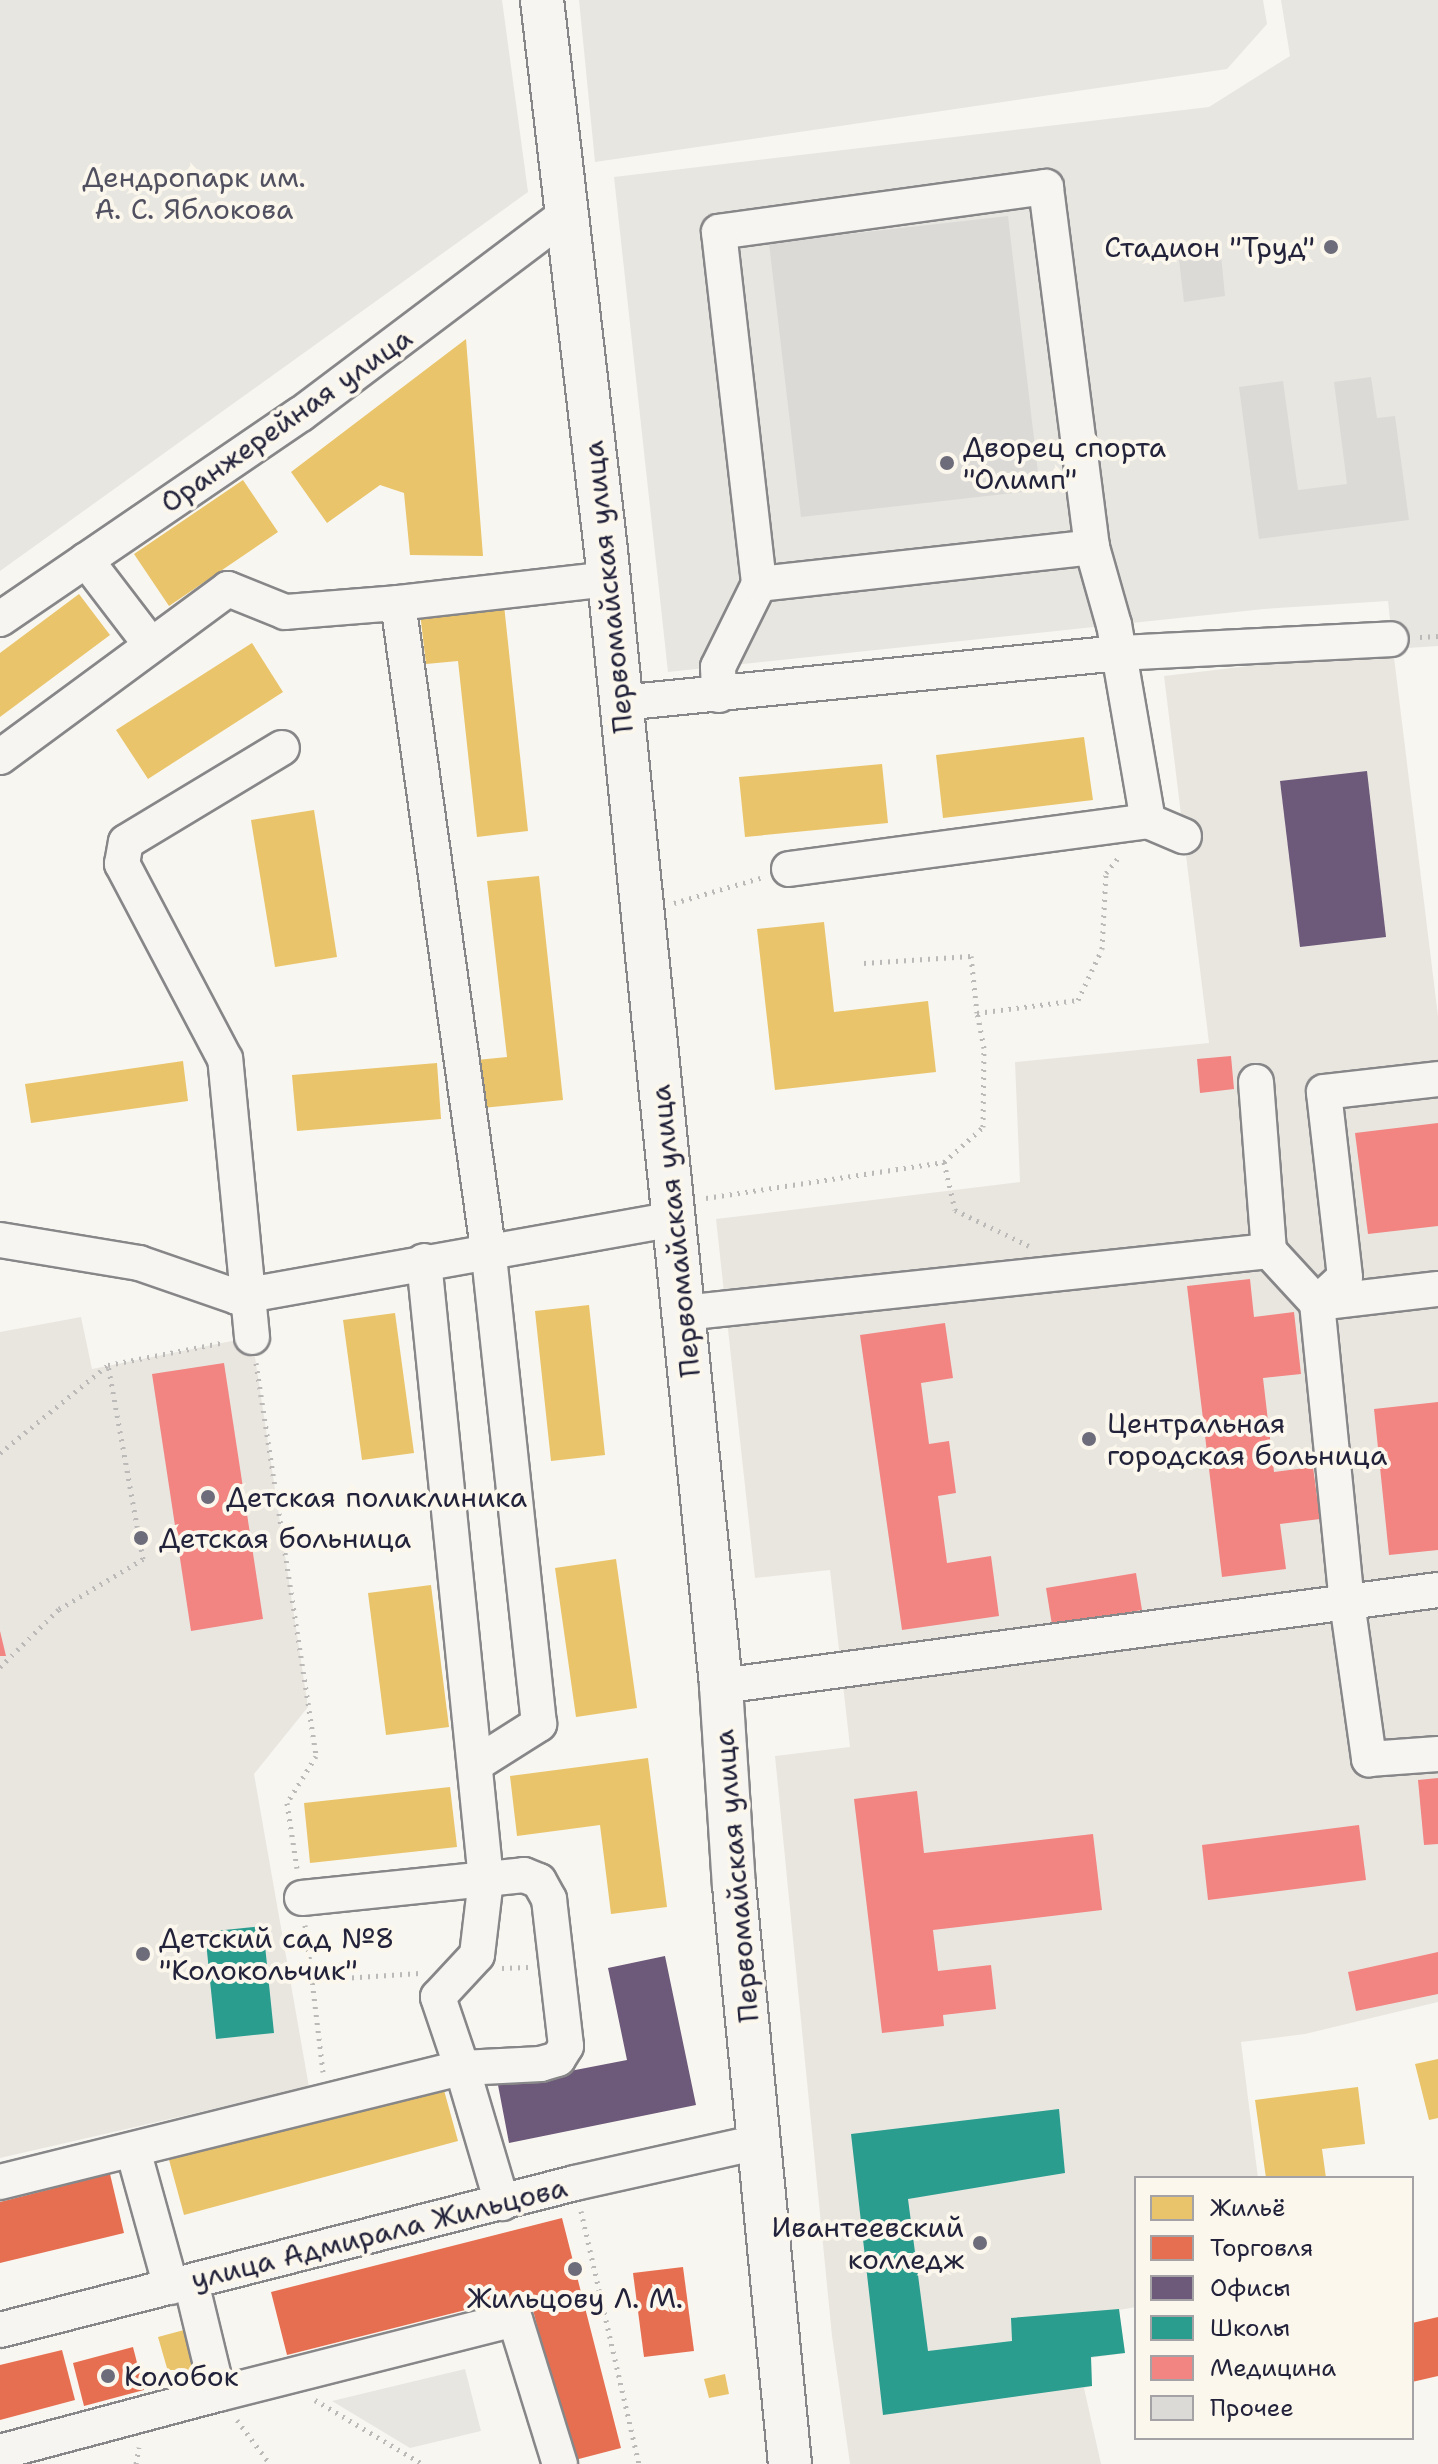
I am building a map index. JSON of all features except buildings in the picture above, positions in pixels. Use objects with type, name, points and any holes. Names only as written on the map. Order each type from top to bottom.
[{"type":"main road","name":"Первомайская улица","points":[[542,0],[609,579],[644,930],[689,1209],[683,1313],[721,1686],[759,2142],[790,2464]]},
{"type":"street","points":[[719,695],[718,667],[759,584],[719,232],[1046,187],[1092,547],[1119,653],[1148,821]]},
{"type":"street","name":"Оранжерейная улица","points":[[0,619],[301,414],[566,214]]},
{"type":"street","points":[[759,584],[1092,547]]},
{"type":"street","points":[[86,560],[151,645]]},
{"type":"street","points":[[0,757],[228,589],[285,612],[398,603],[609,579]]},
{"type":"street","points":[[398,603],[489,1256],[539,1724],[476,1764]]},
{"type":"street","points":[[621,703],[1119,653],[1391,639]]},
{"type":"street","points":[[252,1337],[252,1296],[225,1059],[122,864],[126,842],[282,748]]},
{"type":"street","points":[[789,869],[1148,821],[1184,836]]},
{"type":"street","points":[[1317,1303],[1345,1277],[1324,1092],[1438,1079]]},
{"type":"street","points":[[1256,1082],[1269,1251],[1317,1303],[1347,1602],[1369,1759],[1438,1754]]},
{"type":"street","points":[[0,1240],[84,1251],[139,1263],[237,1297],[424,1261],[489,1256],[689,1209]]},
{"type":"street","points":[[683,1313],[1269,1251]]},
{"type":"street","points":[[424,1261],[486,1880],[477,1955],[459,1970],[438,1997],[502,2203]]},
{"type":"street","points":[[1317,1303],[1438,1289]]},
{"type":"street","points":[[721,1686],[1438,1590]]},
{"type":"street","points":[[0,2182],[462,2068],[558,2059],[566,2046],[549,1899],[539,1881],[524,1875],[302,1898]]},
{"type":"street","name":"улица Адмирала Жильцова","points":[[0,2330],[575,2183],[759,2142]]},
{"type":"street","points":[[133,2150],[218,2394]]},
{"type":"street","points":[[0,2452],[276,2377],[515,2319],[560,2464]]},
{"type":"path","points":[[977,1013],[1078,1000],[1102,949],[1106,873],[1148,821]]},
{"type":"path","points":[[644,930],[674,903],[789,869]]},
{"type":"path","points":[[689,1209],[944,1162],[983,1127],[984,1048],[971,956],[864,963]]},
{"type":"path","points":[[944,1162],[955,1210],[1080,1271]]},
{"type":"path","points":[[0,1453],[108,1365],[252,1337],[316,1756],[287,1803],[302,1898],[324,2083]]},
{"type":"path","points":[[0,1667],[59,1609],[143,1559],[108,1365]]},
{"type":"path","points":[[312,1980],[558,1966]]},
{"type":"path","points":[[575,2183],[639,2464]]},
{"type":"path","points":[[276,2377],[423,2464]]},
{"type":"path","points":[[218,2394],[270,2464]]},
{"type":"shaded area","name":"Центральная городская больница","points":[[1393,649],[1438,1016],[1438,2002],[1305,2034],[1241,2042],[1258,2176],[1134,2176],[1134,2307],[1119,2310],[1125,2353],[1091,2358],[1092,2386],[1084,2388],[1101,2464],[850,2464],[832,2336],[775,1756],[850,1747],[830,1570],[755,1578],[716,1219],[1020,1182],[1015,1062],[1209,1043],[1164,676]]},
{"type":"shaded area","points":[[81,1317],[92,1369],[252,1337],[308,1707],[254,1774],[309,2087],[0,2158],[0,1332]]},
{"type":"green space","name":"Дендропарк им. А. С. Яблокова","points":[[0,0],[502,0],[528,192],[0,571]]},
{"type":"green space","points":[[579,0],[1263,0],[1267,24],[1227,69],[595,162]]},
{"type":"green space","name":"Дворец спорта \"Олимп\"","points":[[1281,0],[1438,0],[1438,646],[1393,649],[1388,601],[1264,609],[668,672],[614,177],[1209,107],[1290,56]]},
{"type":"green space","points":[[465,2369],[481,2431],[410,2448],[332,2401]]},
{"type":"place","name":"Стадион \"Труд\"","points":[[1331,247]]},
{"type":"place","name":"Дворец спорта \"Олимп\"","points":[[947,463]]},
{"type":"place","name":"Центральная городская больница","points":[[1089,1439]]},
{"type":"place","name":"Детская поликлиника","points":[[208,1497]]},
{"type":"place","name":"Детская больница","points":[[141,1538]]},
{"type":"place","name":"Детский сад №8 \"Колокольчик\"","points":[[143,1954]]},
{"type":"place","name":"Ивантеевский колледж","points":[[980,2243]]},
{"type":"place","name":"Жильцову Л. М.","points":[[575,2269]]},
{"type":"place","name":"Колобок","points":[[108,2376]]}]
